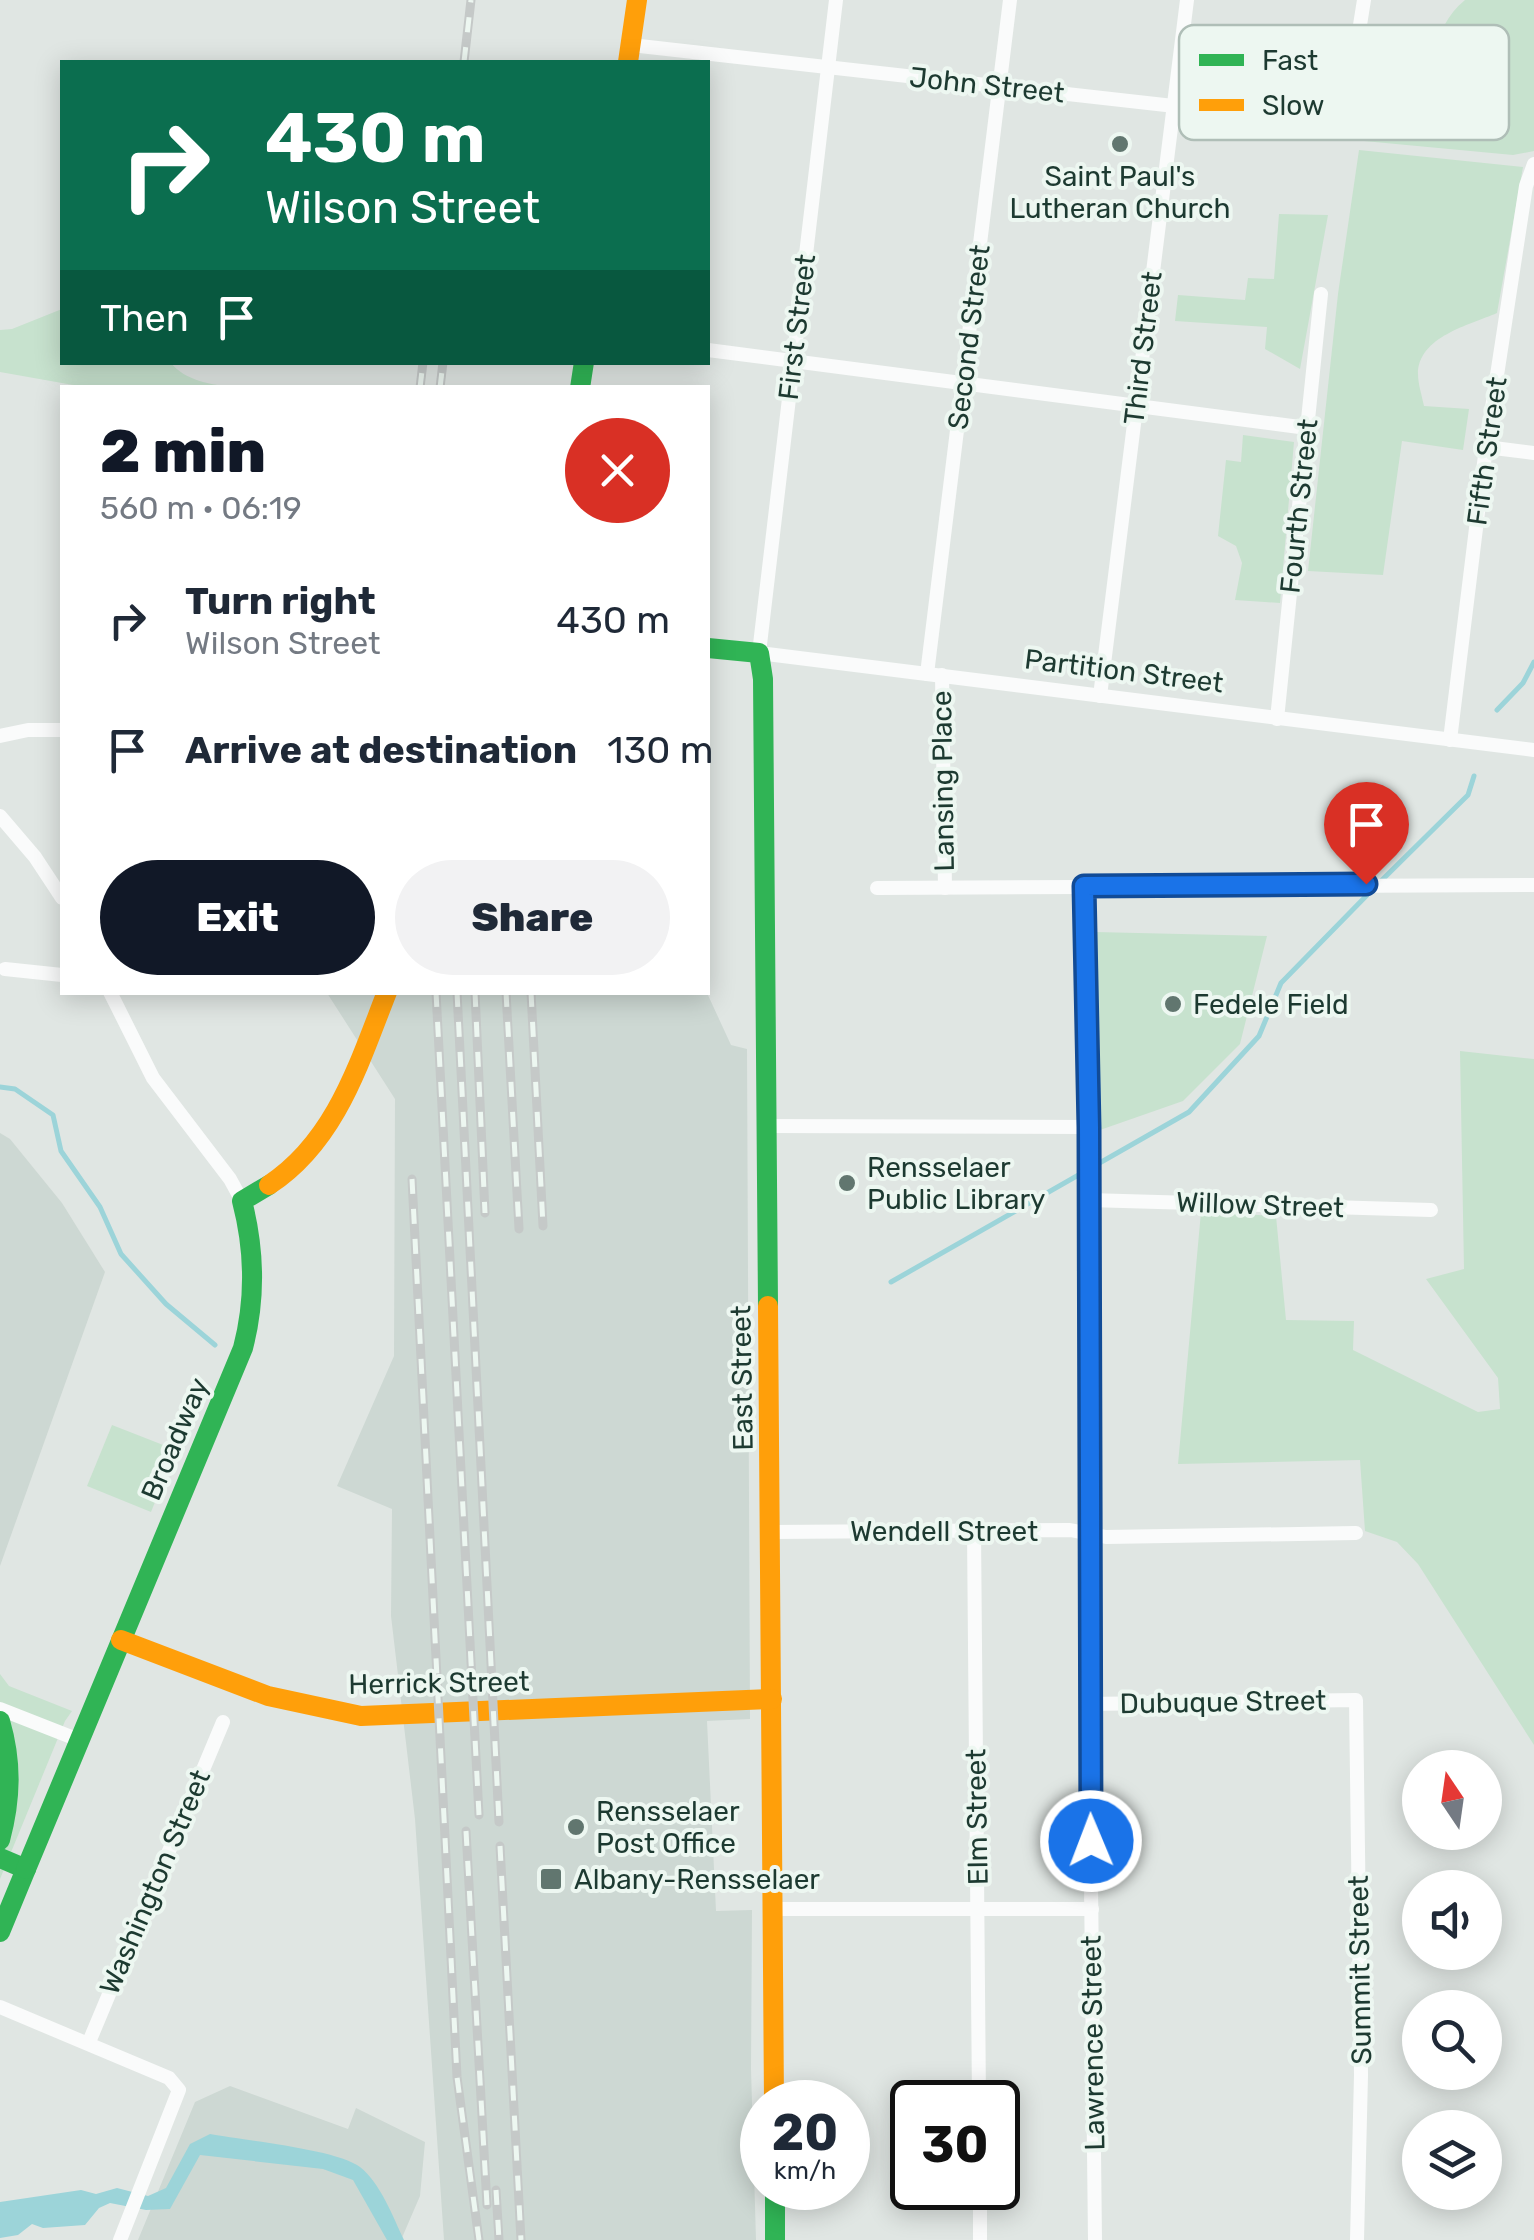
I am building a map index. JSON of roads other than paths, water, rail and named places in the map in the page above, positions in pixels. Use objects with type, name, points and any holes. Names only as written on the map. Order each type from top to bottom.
[{"type":"street","points":[[630,54],[637,0]]},
{"type":"street","name":"First Street","points":[[759,654],[836,0]]},
{"type":"street","name":"Second Street","points":[[934,675],[963,383],[1010,0]]},
{"type":"street","name":"Third Street","points":[[1185,25],[1188,0]]},
{"type":"street","name":"John Street","points":[[1360,25],[1364,0]]},
{"type":"street","name":"John Street","points":[[630,54],[828,67],[1179,106]]},
{"type":"street","name":"Third Street","points":[[1100,696],[1179,73]]},
{"type":"street","name":"Fifth Street","points":[[1450,740],[1486,447],[1526,186],[1533,164]]},
{"type":"street","name":"Fourth Street","points":[[1277,719],[1321,294]]},
{"type":"street","points":[[710,350],[1308,428]]},
{"type":"street","points":[[1486,447],[1534,453]]},
{"type":"street","name":"Partition Street","points":[[710,648],[1534,750]]},
{"type":"street","name":"East Street","points":[[759,654],[764,679],[774,2080]]},
{"type":"street","name":"Lansing Place","points":[[934,675],[945,888]]},
{"type":"street","points":[[0,736],[28,730],[60,730]]},
{"type":"street","points":[[0,816],[35,857],[60,895]]},
{"type":"street","points":[[877,888],[1534,885]]},
{"type":"street","name":"Lawrence Street","points":[[1084,886],[1096,2240]]},
{"type":"street","points":[[5,969],[60,975]]},
{"type":"street","points":[[112,995],[153,1078],[230,1179],[242,1202],[286,1174],[319,1142],[334,1118],[386,995]]},
{"type":"street","points":[[768,1126],[1089,1127]]},
{"type":"street","name":"Willow Street","points":[[1088,1194],[1431,1210]]},
{"type":"street","name":"Broadway","points":[[0,1932],[248,1330],[255,1270],[242,1202]]},
{"type":"street","name":"Wendell Street","points":[[771,1532],[1070,1530],[1106,1537],[1356,1533]]},
{"type":"street","name":"Elm Street","points":[[974,1531],[979,2080]]},
{"type":"street","name":"Herrick Street","points":[[121,1640],[284,1702],[342,1714],[382,1717],[772,1699]]},
{"type":"street","name":"Dubuque Street","points":[[1089,1704],[1356,1700]]},
{"type":"street","name":"Summit Street","points":[[1356,1700],[1361,2076],[1358,2240]]},
{"type":"street","points":[[0,1710],[79,1740]]},
{"type":"street","points":[[0,1721],[10,1774],[7,1814],[0,1840]]},
{"type":"street","name":"Washington Street","points":[[88,2042],[222,1722]]},
{"type":"street","points":[[0,1858],[26,1869]]},
{"type":"street","points":[[773,1909],[1092,1909]]},
{"type":"street","points":[[0,2007],[169,2078],[180,2090],[120,2240]]},
{"type":"street","points":[[775,2210],[775,2240]]},
{"type":"street","points":[[980,2210],[980,2240]]},
{"type":"water","points":[[210,2134],[311,2150],[360,2167],[380,2192],[404,2240],[387,2240],[353,2180],[323,2169],[200,2155],[170,2209],[146,2210],[110,2203],[99,2208],[85,2225],[43,2228],[32,2224],[18,2235],[0,2238],[0,2202],[81,2190],[96,2194],[117,2188],[148,2196],[166,2188],[190,2144]]},
{"type":"waterway","points":[[1497,710],[1523,683],[1534,662]]},
{"type":"waterway","points":[[1381,881],[1468,795],[1474,776]]},
{"type":"waterway","points":[[891,1282],[1189,1112],[1259,1036],[1281,983],[1373,889]]},
{"type":"waterway","points":[[0,1087],[15,1089],[53,1115],[61,1151],[100,1207],[121,1254],[166,1304],[215,1345]]},
{"type":"railway","points":[[464,60],[471,0]]},
{"type":"railway","points":[[420,385],[423,365]]},
{"type":"railway","points":[[440,385],[443,365]]},
{"type":"railway","points":[[436,995],[479,1815]]},
{"type":"railway","points":[[457,995],[499,1822]]},
{"type":"railway","points":[[475,995],[485,1213]]},
{"type":"railway","points":[[506,995],[519,1229]]},
{"type":"railway","points":[[531,995],[543,1226]]},
{"type":"railway","points":[[412,1179],[457,2077],[479,2240]]},
{"type":"railway","points":[[466,1831],[487,2205]]},
{"type":"railway","points":[[500,1846],[521,2240]]},
{"type":"railway","points":[[496,2190],[499,2240]]},
{"type":"place","name":"Saint Paul's Lutheran Church","points":[[1120,144]]},
{"type":"place","name":"Fedele Field","points":[[1173,1004]]},
{"type":"place","name":"Rensselaer Public Library","points":[[847,1183]]},
{"type":"place","name":"Rensselaer Post Office","points":[[576,1827]]},
{"type":"place","name":"Albany-Rensselaer","points":[[551,1879]]}]
